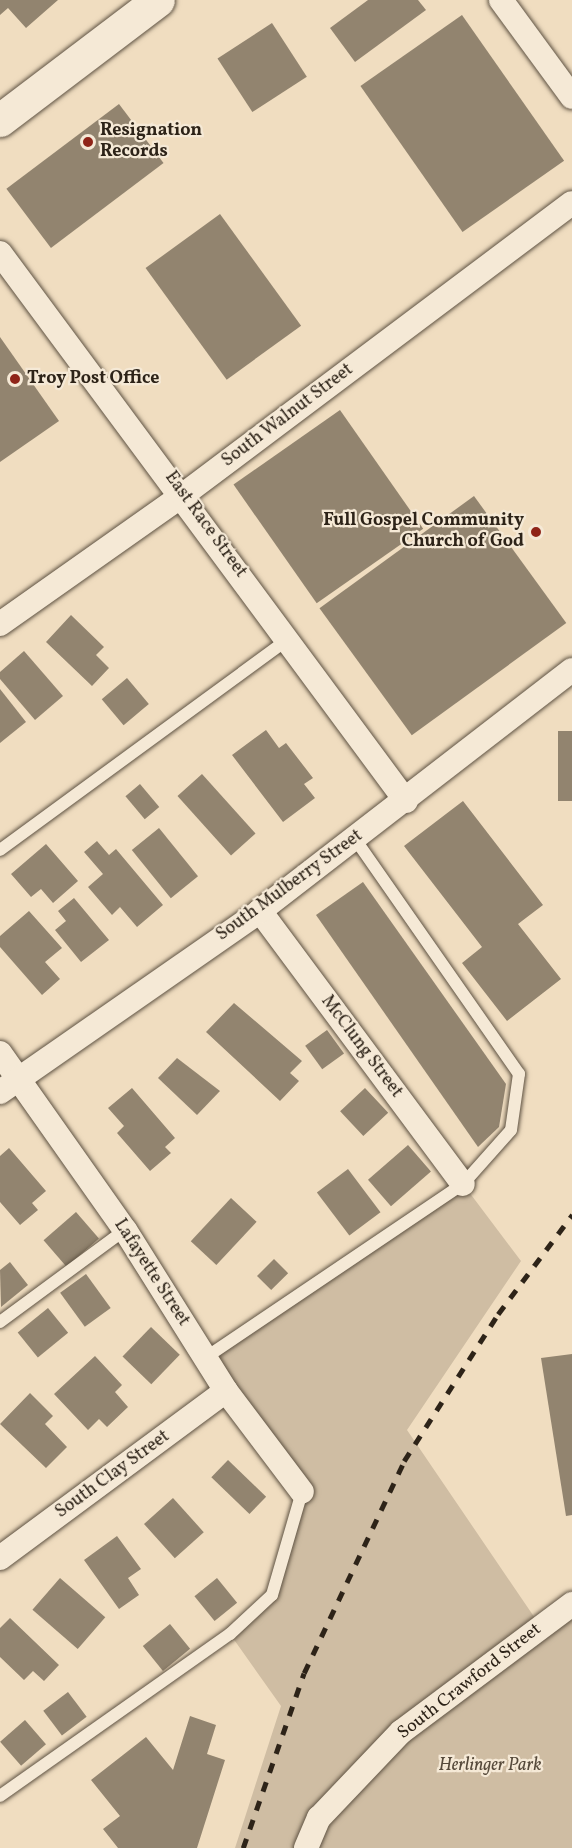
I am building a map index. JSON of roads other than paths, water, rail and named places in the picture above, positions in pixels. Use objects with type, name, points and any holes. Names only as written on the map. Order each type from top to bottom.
[{"type":"main road","points":[[0,120],[158,0]]},
{"type":"street","points":[[501,0],[572,97]]},
{"type":"street","name":"South Walnut Street","points":[[0,624],[183,495],[572,203]]},
{"type":"street","name":"East Race Street","points":[[0,253],[183,495],[406,801]]},
{"type":"street","name":"South Mulberry Street","points":[[9,1085],[260,911],[406,801],[572,670]]},
{"type":"street","name":"McClung Street","points":[[260,911],[463,1184]]},
{"type":"street","name":"Lafayette Street","points":[[0,1053],[9,1085],[125,1230],[226,1391],[302,1492]]},
{"type":"street","name":"South Clay Street","points":[[0,1558],[226,1391]]},
{"type":"street","name":"South Crawford Street","points":[[306,1848],[319,1818],[402,1732],[572,1604]]},
{"type":"lane","points":[[0,850],[288,639]]},
{"type":"lane","points":[[205,1358],[463,1184],[511,1130],[519,1074],[355,839]]},
{"type":"lane","points":[[0,1322],[125,1230]]},
{"type":"lane","points":[[0,1796],[230,1634],[272,1595],[302,1492]]},
{"type":"railway","points":[[243,1848],[304,1673],[404,1461],[498,1314],[572,1215]]},
{"type":"place","name":"Resignation Records","points":[[88,142]]},
{"type":"place","name":"Troy Post Office","points":[[15,379]]},
{"type":"place","name":"Full Gospel Community Church of God","points":[[536,532]]},
{"type":"park label","name":"Herlinger Park","points":[[490,1766]]}]
